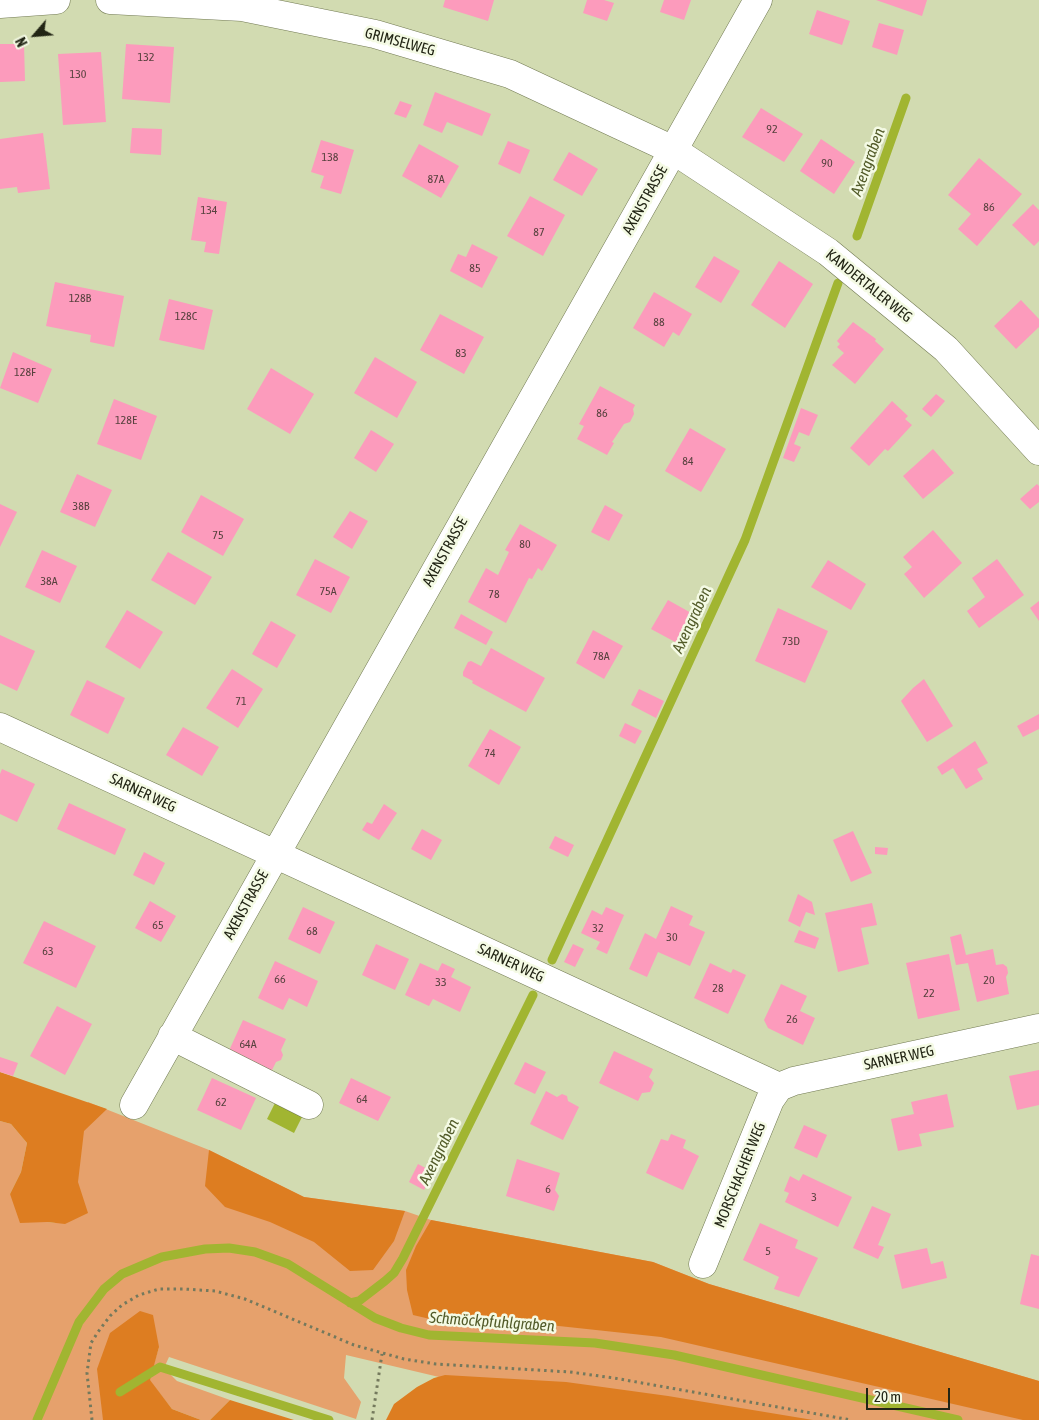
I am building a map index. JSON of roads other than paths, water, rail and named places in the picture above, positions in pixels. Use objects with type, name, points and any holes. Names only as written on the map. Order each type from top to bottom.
[{"type":"street","points":[[0,4],[56,0]]},
{"type":"street","name":"GRIMSELWEG","points":[[110,0],[242,7],[375,34],[510,74],[672,150]]},
{"type":"street","name":"AXENSTRASSE","points":[[134,1105],[758,0]]},
{"type":"street","name":"KANDERTALER WEG","points":[[672,150],[836,258],[946,349],[1039,451]]},
{"type":"street","name":"SARNER WEG","points":[[0,727],[779,1087],[794,1081],[1039,1028]]},
{"type":"street","points":[[172,1036],[309,1105]]},
{"type":"street","name":"MORSCHACHER WEG","points":[[703,1264],[770,1100],[779,1087]]},
{"type":"waterway","name":"Axengraben","points":[[857,236],[906,98]]},
{"type":"waterway","name":"Axengraben","points":[[552,960],[745,540],[838,283]]},
{"type":"waterway","name":"Axengraben","points":[[350,1303],[359,1301],[385,1281],[394,1273],[403,1258],[533,995]]},
{"type":"waterway","name":"Schmöckpfuhlgraben","points":[[37,1420],[79,1322],[104,1289],[122,1274],[162,1257],[205,1249],[229,1248],[255,1252],[288,1264],[375,1318],[401,1328],[429,1335],[595,1343],[674,1355],[958,1420]]},
{"type":"waterway","points":[[120,1392],[160,1367],[329,1420]]}]
